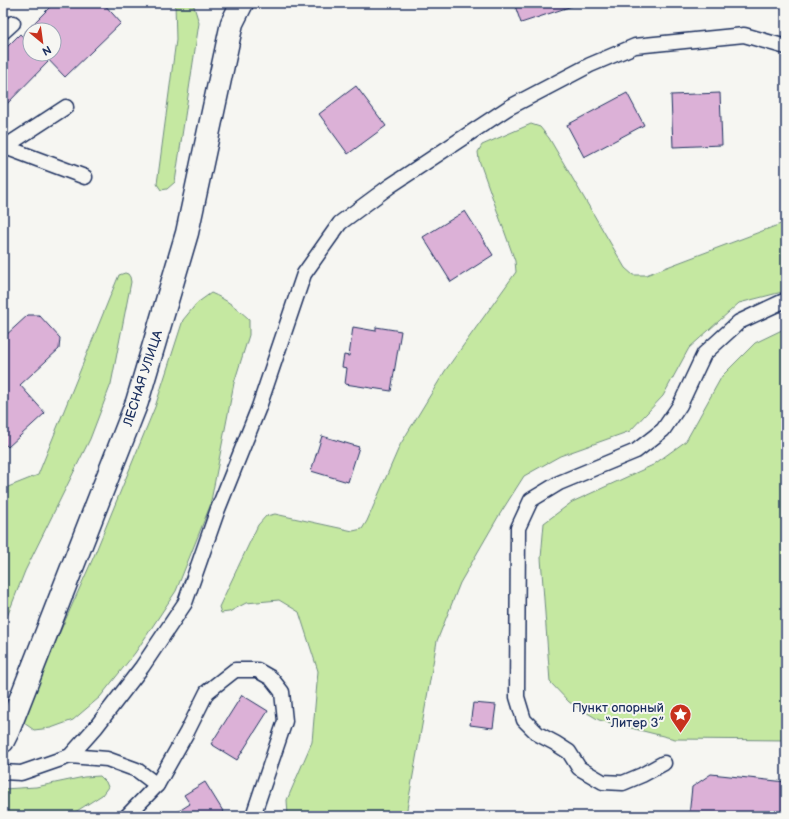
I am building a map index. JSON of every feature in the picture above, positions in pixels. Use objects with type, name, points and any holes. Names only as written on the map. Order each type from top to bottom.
[{"type":"main road","name":"ЛЕСНАЯ УЛИЦА","points":[[3,741],[136,402],[187,233],[232,23],[242,3]]},
{"type":"lane","points":[[70,756],[96,727],[142,667],[185,603],[218,510],[259,407],[304,274],[340,223],[390,186],[508,108],[590,65],[635,46],[744,34],[786,47]]},
{"type":"lane","points":[[4,147],[66,107]]},
{"type":"lane","points":[[4,147],[85,177]]},
{"type":"lane","points":[[664,763],[642,775],[623,782],[603,782],[579,768],[569,752],[555,742],[538,734],[524,720],[517,697],[518,528],[531,500],[559,483],[636,451],[663,430],[680,405],[704,354],[739,322],[786,300]]},
{"type":"lane","points":[[127,816],[156,786],[187,732],[207,692],[235,670],[257,670],[271,678],[282,692],[285,720],[253,816]]},
{"type":"lane","points":[[3,772],[21,773],[70,756],[107,759],[137,770],[156,786]]},
{"type":"green space","points":[[175,3],[193,3],[199,23],[175,182],[167,189],[161,190],[157,184],[176,40]]},
{"type":"green space","points":[[531,124],[540,127],[549,138],[625,268],[633,275],[646,275],[786,222],[786,291],[739,303],[689,348],[663,396],[630,431],[560,456],[524,476],[498,517],[460,583],[437,641],[407,809],[408,816],[288,816],[287,800],[312,742],[318,671],[299,612],[279,600],[246,603],[229,612],[221,613],[219,607],[258,525],[266,516],[275,514],[353,531],[362,529],[367,521],[400,445],[445,371],[516,272],[515,261],[479,160],[478,152],[482,145]]},
{"type":"green space","points":[[125,273],[130,277],[131,282],[111,384],[90,439],[25,571],[3,627],[3,489],[38,475],[119,275]]},
{"type":"green space","points":[[211,293],[232,304],[249,319],[249,335],[234,383],[210,506],[176,591],[135,653],[100,697],[73,720],[51,728],[34,730],[24,723],[25,710],[94,556],[155,407],[183,320],[197,303]]},
{"type":"green space","points":[[786,328],[786,740],[675,739],[599,720],[569,702],[550,682],[541,558],[544,523],[572,502],[653,465],[686,441],[722,376],[755,343]]},
{"type":"green space","points":[[100,776],[106,782],[108,787],[102,795],[69,816],[3,816],[3,789],[36,787],[84,777]]},
{"type":"building","points":[[54,3],[103,3],[121,23],[65,77],[51,62],[62,62],[62,22],[35,22]]},
{"type":"building","points":[[514,3],[571,3],[572,6],[521,23]]},
{"type":"building","points":[[20,34],[22,36],[22,62],[48,62],[3,108],[3,51]]},
{"type":"building","points":[[356,86],[386,126],[348,154],[319,114]]},
{"type":"building","points":[[627,93],[644,125],[584,157],[567,125]]},
{"type":"building","points":[[720,93],[722,145],[673,147],[671,95]]},
{"type":"building","points":[[465,211],[493,255],[451,282],[423,237]]},
{"type":"building","points":[[28,315],[39,315],[60,338],[59,349],[20,385],[45,413],[8,447],[3,442],[3,336],[4,337]]},
{"type":"building","points":[[353,327],[376,331],[376,327],[401,331],[391,391],[345,384],[347,368],[342,367],[344,355],[349,356]]},
{"type":"building","points":[[322,436],[359,447],[348,482],[311,471]]},
{"type":"building","points":[[242,695],[268,711],[237,760],[211,744]]},
{"type":"building","points":[[473,703],[496,705],[493,728],[470,725]]},
{"type":"building","points":[[711,774],[786,782],[786,816],[689,816],[692,787]]},
{"type":"building","points":[[205,782],[226,816],[171,816],[190,804],[184,795]]},
{"type":"place","name":"Пункт опорный “Литер 3”","points":[[680,734]]}]
